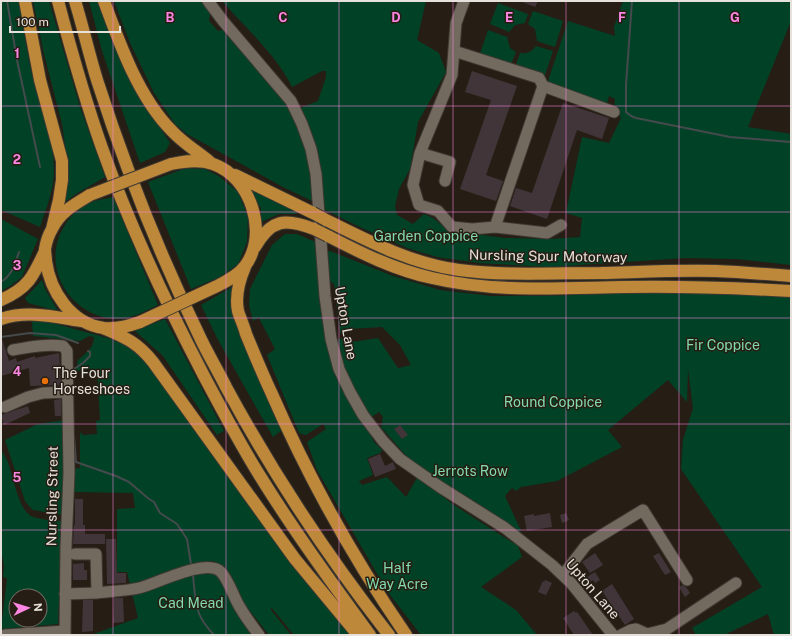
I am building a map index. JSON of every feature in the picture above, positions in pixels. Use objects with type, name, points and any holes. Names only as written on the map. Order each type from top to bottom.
[{"type":"highway","points":[[1,300],[28,283],[37,268],[52,229],[62,180],[62,161],[40,80],[25,1]]},
{"type":"highway","points":[[58,1],[74,63],[102,148],[140,245],[187,344],[223,412],[259,475],[303,542],[370,635]]},
{"type":"highway","points":[[76,1],[97,78],[127,168],[159,249],[198,334],[244,420],[286,489],[343,573],[389,635]]},
{"type":"highway","points":[[104,1],[126,57],[139,84],[154,108],[172,131],[213,164]]},
{"type":"highway","points":[[52,229],[61,215],[68,208],[90,196],[171,164],[185,161],[198,161],[213,164]]},
{"type":"highway","name":"Nursling Spur Motorway","points":[[213,164],[267,189],[354,234],[401,255],[458,270],[543,274],[715,271],[791,276]]},
{"type":"highway","points":[[229,172],[242,185],[249,199],[255,218],[256,232],[253,251]]},
{"type":"highway","points":[[406,635],[382,600],[348,544],[290,437],[269,390],[238,311],[237,297],[239,283],[245,267],[264,232],[276,225],[292,222],[314,229],[359,252],[409,272],[459,284],[490,288],[716,287],[791,292]]},
{"type":"highway","points":[[45,250],[47,268],[55,292],[81,321]]},
{"type":"highway","points":[[103,328],[117,328],[140,322],[225,283],[245,267]]},
{"type":"highway","points":[[1,319],[23,314],[42,315],[81,321],[103,328],[134,342],[154,362],[295,559],[358,635]]},
{"type":"street","name":"Upton Lane","points":[[208,1],[222,21],[291,101],[302,124],[311,149],[316,174],[325,296],[331,340],[340,369],[350,392],[363,415],[383,441],[400,459],[504,528],[563,575],[613,635]]},
{"type":"street","points":[[464,1],[456,23],[452,75],[420,153],[413,185],[419,205],[438,211],[452,227],[472,229],[495,227],[547,233],[561,225]]},
{"type":"street","points":[[454,51],[539,78],[543,86],[614,112]]},
{"type":"street","points":[[495,227],[543,86]]},
{"type":"street","points":[[420,153],[450,162],[445,181]]},
{"type":"street","name":"Nursling Street","points":[[13,350],[35,346],[63,346],[68,352],[69,473],[65,633]]},
{"type":"street","points":[[5,407],[28,396],[43,393],[68,392]]},
{"type":"street","points":[[563,575],[587,544],[643,510],[688,580]]},
{"type":"street","points":[[75,554],[96,554],[97,593]]},
{"type":"street","points":[[65,594],[97,593],[138,588],[195,569],[215,568],[221,572],[227,581],[249,623],[259,635]]},
{"type":"street","points":[[621,635],[636,629],[647,634],[667,629],[736,583]]},
{"type":"street","points":[[4,635],[65,633]]},
{"type":"green space","points":[[1,1],[19,1],[33,79],[47,124],[52,147],[54,171],[53,185],[40,227],[1,210]]},
{"type":"green space","points":[[33,1],[49,1],[80,107],[105,177],[65,202],[67,159],[62,124],[44,54]]},
{"type":"green space","points":[[89,1],[101,1],[147,108],[170,143],[165,152],[140,163],[102,51]]},
{"type":"green space","points":[[114,1],[203,1],[210,13],[209,21],[218,31],[224,29],[263,70],[292,111],[305,142],[312,182],[312,201],[283,187],[187,134],[175,124],[154,93],[130,43]]},
{"type":"green space","name":"Garden Coppice","points":[[222,1],[426,1],[417,40],[439,53],[446,72],[418,122],[410,169],[399,189],[395,206],[397,215],[413,224],[424,214],[433,218],[444,227],[473,234],[505,238],[550,239],[580,237],[582,218],[566,213],[582,137],[609,143],[621,118],[614,106],[615,99],[609,96],[607,104],[547,84],[568,21],[615,36],[614,27],[623,1],[791,1],[791,21],[748,127],[791,134],[791,265],[736,259],[686,258],[549,267],[479,263],[437,257],[407,248],[362,228],[321,208],[300,108],[318,101],[326,77],[326,71],[322,71],[292,87],[270,53]]},
{"type":"green space","points":[[498,3],[528,14],[525,23],[515,25],[509,32],[490,24]]},
{"type":"green space","points":[[533,11],[563,21],[555,47],[537,41],[535,29],[528,24]]},
{"type":"green space","points":[[488,30],[507,37],[510,48],[516,52],[510,67],[479,57]]},
{"type":"green space","points":[[536,46],[553,51],[544,78],[515,68],[520,53],[529,52]]},
{"type":"green space","points":[[186,168],[205,169],[220,177],[238,192],[248,217],[247,242],[238,264],[220,277],[191,289],[148,182]]},
{"type":"green space","points":[[248,187],[296,210],[297,214],[279,214],[261,222],[261,208]]},
{"type":"green space","points":[[113,197],[158,305],[137,315],[121,319],[99,316],[84,309],[72,298],[63,286],[57,272],[55,256],[58,240],[65,225],[74,213],[90,203]]},
{"type":"green space","points":[[1,219],[38,239],[22,277],[1,291]]},
{"type":"green space","name":"Half Way Acre","points":[[285,234],[297,234],[318,243],[326,332],[374,442],[382,450],[380,453],[367,458],[373,475],[359,481],[362,485],[387,477],[406,497],[417,478],[457,507],[518,546],[522,557],[481,587],[516,610],[537,635],[421,635],[387,591],[317,470],[307,442],[326,429],[323,424],[306,435],[299,433],[267,355],[275,349],[259,318],[253,321],[249,305],[250,289],[272,245]]},
{"type":"green space","points":[[330,251],[393,276],[440,290],[491,296],[712,291],[791,297],[791,635],[774,635],[768,614],[724,635],[696,635],[692,628],[762,587],[681,469],[683,440],[693,408],[688,369],[687,402],[668,380],[608,430],[622,447],[557,481],[521,487],[516,491],[512,488],[505,496],[521,531],[518,535],[408,458],[381,427],[383,417],[379,412],[370,418],[344,370],[335,340],[351,337],[352,342],[378,338],[398,368],[411,365],[400,345],[382,327],[350,329],[349,332],[340,333],[334,284],[327,279],[324,252]]},
{"type":"green space","points":[[42,280],[45,289],[58,311],[28,303],[25,298]]},
{"type":"green space","points":[[234,286],[282,430],[273,437],[217,338],[201,305]]},
{"type":"green space","points":[[165,319],[224,431],[217,435],[163,356],[135,331]]},
{"type":"green space","name":"Cad Mead","points":[[32,320],[40,320],[122,342],[142,356],[352,635],[294,635],[271,607],[271,610],[291,635],[269,635],[243,602],[224,566],[213,561],[206,561],[189,568],[213,574],[218,577],[253,635],[91,635],[138,618],[127,572],[117,572],[117,509],[135,508],[133,493],[73,492],[74,469],[80,468],[80,432],[83,435],[97,434],[96,421],[100,420],[97,369],[76,371],[78,360],[87,353],[93,344],[94,337],[89,336],[80,341],[33,336]]},
{"type":"green space","points":[[65,420],[62,515],[33,510],[25,501],[5,440],[38,424]]},
{"type":"green space","points":[[1,449],[7,460],[19,499],[26,512],[31,516],[46,520],[62,521],[58,624],[48,625],[48,588],[8,588],[8,628],[12,628],[1,629],[7,578],[3,577],[4,566],[1,550]]},
{"type":"building","points":[[520,1],[538,1],[535,7]]},
{"type":"building","points":[[472,71],[517,86],[486,175],[503,181],[496,201],[460,189],[491,100],[465,92]]},
{"type":"building","points":[[563,103],[609,118],[602,139],[577,130],[547,219],[510,206],[516,188],[532,193]]},
{"type":"building","points":[[1,339],[9,361],[16,358],[17,362],[35,356],[35,358],[59,353],[61,385],[30,386],[29,368],[1,376]]},
{"type":"building","points":[[61,399],[61,416],[55,416],[54,400]]},
{"type":"building","points":[[28,406],[30,413],[4,425],[1,415]]},
{"type":"building","points":[[400,425],[408,435],[402,439],[394,429]]},
{"type":"building","points":[[380,454],[385,466],[393,462],[396,469],[375,477],[368,459]]},
{"type":"building","points":[[75,499],[83,499],[83,525],[85,525],[85,534],[105,534],[105,544],[73,544]]},
{"type":"building","points":[[550,513],[552,527],[527,531],[524,516]]},
{"type":"building","points":[[566,513],[569,520],[562,523],[560,515]]},
{"type":"building","points":[[106,539],[116,539],[117,573],[126,573],[126,583],[107,584]]},
{"type":"building","points":[[595,553],[603,565],[590,573],[582,562]]},
{"type":"building","points":[[659,553],[671,572],[665,575],[653,556]]},
{"type":"building","points":[[84,563],[84,570],[87,570],[87,580],[73,580],[73,564]]},
{"type":"building","points":[[595,572],[600,580],[595,583],[593,580],[590,582],[587,577]]},
{"type":"building","points":[[545,580],[552,583],[546,595],[538,592],[543,581],[544,582]]},
{"type":"building","points":[[612,584],[634,619],[625,625],[602,591]]},
{"type":"building","points":[[683,585],[690,593],[685,597],[679,587]]},
{"type":"building","points":[[114,598],[123,598],[124,622],[113,623]]},
{"type":"building","points":[[83,600],[93,600],[93,631],[82,632]]},
{"type":"building","points":[[574,611],[576,613],[577,612],[593,635],[574,635],[563,618]]},
{"type":"waterway","points":[[7,1],[17,60],[40,167]]},
{"type":"waterway","points":[[632,1],[626,85],[626,112],[636,118],[730,137],[791,142]]},
{"type":"waterway","points":[[1,282],[10,273],[19,252]]},
{"type":"waterway","points":[[1,337],[30,333],[56,335],[78,343]]},
{"type":"waterway","points":[[72,374],[74,369],[90,356],[90,352],[88,351]]},
{"type":"waterway","points":[[74,436],[76,462],[129,482],[154,502],[160,513],[177,524],[187,539],[191,564]]},
{"type":"waterway","points":[[193,576],[199,614],[207,628],[214,635]]},
{"type":"place","name":"The Four Horseshoes","points":[[45,381]]},
{"type":"park label","name":"Fir Coppice","points":[[723,345]]},
{"type":"park label","name":"Round Coppice","points":[[553,402]]},
{"type":"park label","name":"Jerrots Row","points":[[470,471]]}]
